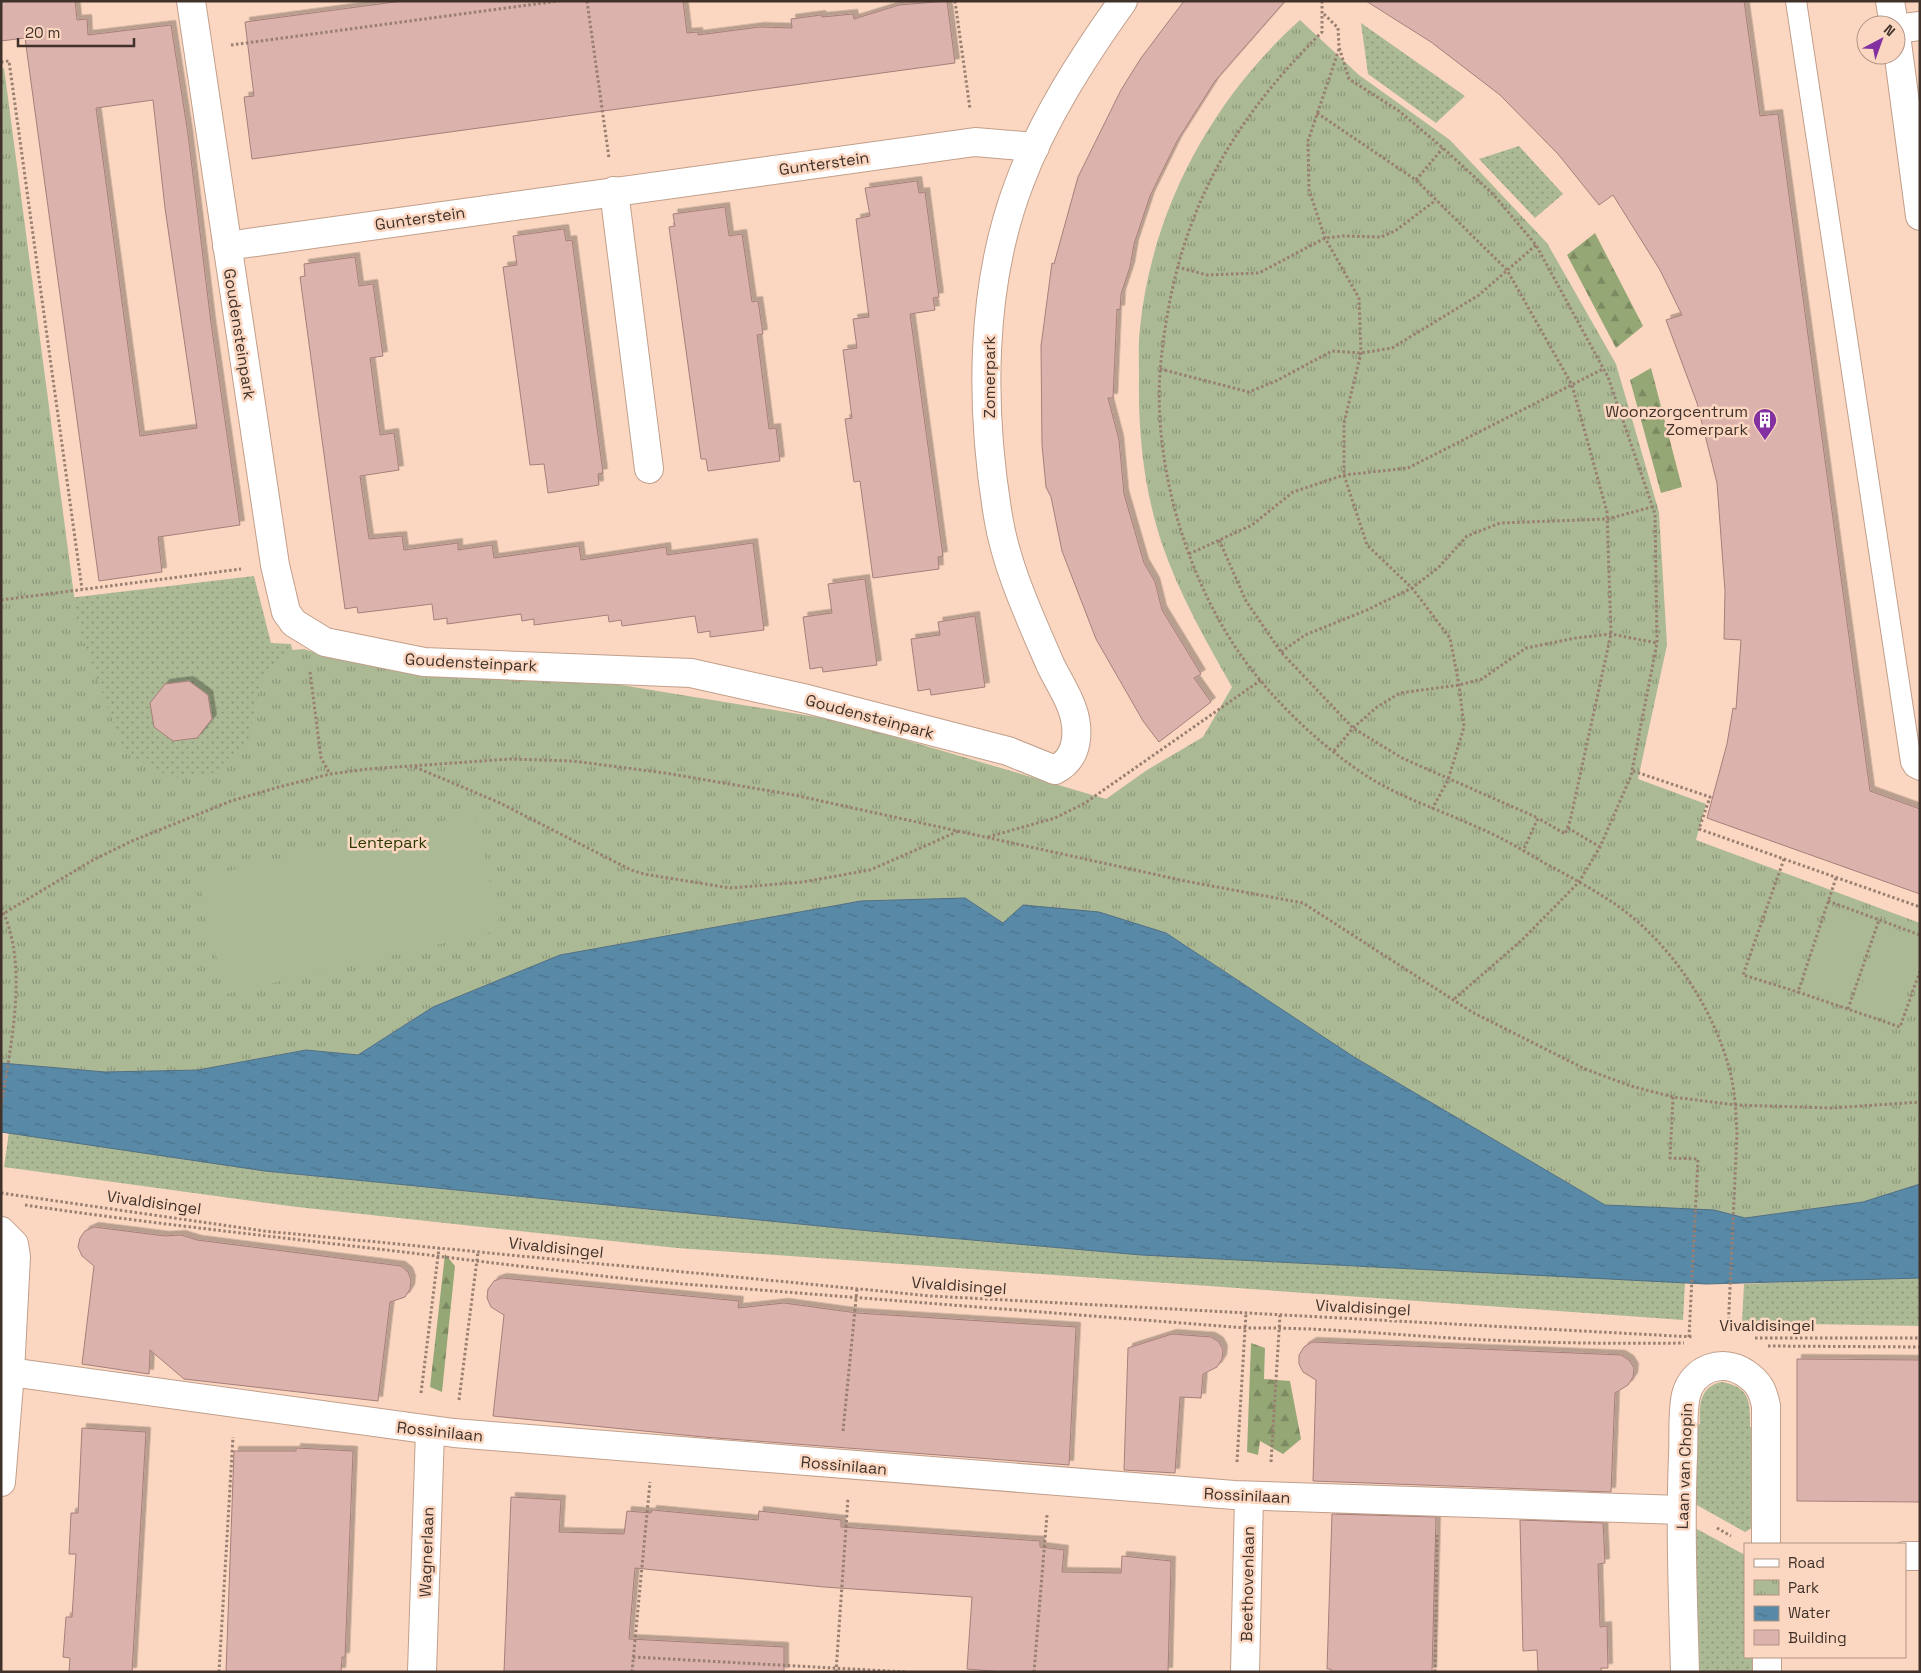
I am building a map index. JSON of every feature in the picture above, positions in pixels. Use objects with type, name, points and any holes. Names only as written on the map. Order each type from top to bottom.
[{"type":"street","name":"Goudensteinpark","points":[[191,1],[275,565],[286,612],[294,623],[325,642],[424,662],[691,674],[807,699],[1008,751],[1055,770],[1063,766]]},
{"type":"street","name":"Zomerpark","points":[[1063,766],[1075,746],[1076,722],[1029,615],[1011,566],[998,518],[988,422],[987,372],[995,280],[1005,228],[1019,184],[1034,147],[1070,83],[1124,1]]},
{"type":"street","points":[[1890,1],[1892,15]]},
{"type":"street","points":[[1906,28],[1920,26]]},
{"type":"street","points":[[1900,65],[1920,216]]},
{"type":"street","name":"Gunterstein","points":[[227,246],[975,142],[1034,147]]},
{"type":"street","points":[[614,191],[649,469]]},
{"type":"street","points":[[1,1231],[14,1244],[16,1257],[10,1372],[1,1482]]},
{"type":"street","name":"Laan van Chopin","points":[[1685,1672],[1681,1510],[1686,1395],[1698,1374],[1710,1367],[1728,1365],[1754,1378],[1763,1389],[1766,1406],[1766,1543]]},
{"type":"street","name":"Rossinilaan","points":[[10,1372],[430,1431],[1251,1496],[1681,1510]]},
{"type":"street","name":"Wagnerlaan","points":[[422,1672],[430,1431]]},
{"type":"street","name":"Beethovenlaan","points":[[1246,1672],[1251,1496]]},
{"type":"street","points":[[1906,1556],[1920,1556]]},
{"type":"street","points":[[1767,1658],[1767,1672]]},
{"type":"lane","points":[[1796,1],[1911,762],[1914,768],[1920,770]]},
{"type":"path","points":[[198,50],[558,1]]},
{"type":"path","points":[[587,1],[614,191]]},
{"type":"path","points":[[955,1],[975,142]]},
{"type":"path","points":[[1322,1],[1324,14],[1322,32],[1276,80],[1233,139],[1205,189],[1177,267],[1165,318],[1160,369],[1163,445],[1174,505],[1189,554],[1213,608],[1238,652],[1286,710],[1334,751],[1371,778],[1432,809],[1480,828],[1579,882],[1618,906],[1669,952],[1687,977],[1704,1009],[1730,1070],[1736,1105],[1737,1134],[1728,1325]]},
{"type":"path","points":[[1324,14],[1338,28],[1339,47],[1348,79],[1399,110],[1443,148],[1493,194],[1536,245],[1608,378],[1655,514],[1657,642],[1633,770],[1600,847],[1579,882],[1522,940],[1454,1000]]},
{"type":"path","points":[[1339,47],[1308,141],[1309,190],[1325,238],[1359,298],[1361,353],[1344,423],[1344,475],[1367,545],[1412,588],[1450,638],[1459,685],[1464,727],[1448,780],[1432,809]]},
{"type":"path","points":[[1,62],[9,61],[82,589]]},
{"type":"path","points":[[1219,540],[1246,601],[1281,652],[1352,728],[1402,758],[1448,780],[1538,818],[1565,834],[1568,828],[1611,634],[1607,512],[1572,384],[1507,270],[1416,180],[1317,113]]},
{"type":"path","points":[[1416,180],[1443,148]]},
{"type":"path","points":[[1177,267],[1207,275],[1259,273],[1325,238],[1343,236],[1381,237],[1395,232],[1436,200]]},
{"type":"path","points":[[1160,369],[1249,392],[1276,381],[1304,364],[1332,352],[1361,353],[1392,348],[1419,333],[1445,313],[1479,295],[1536,245]]},
{"type":"path","points":[[1189,554],[1252,525],[1293,492],[1344,475],[1408,468],[1603,369]]},
{"type":"path","points":[[1281,652],[1305,635],[1368,610],[1412,588],[1438,568],[1467,536],[1500,523],[1607,519],[1652,507]]},
{"type":"path","points":[[1,600],[275,565]]},
{"type":"path","points":[[1334,751],[1352,728],[1377,708],[1400,694],[1459,685],[1482,679],[1526,648],[1576,638],[1611,634],[1657,642]]},
{"type":"path","points":[[310,671],[321,758],[330,774]]},
{"type":"path","points":[[987,837],[1055,818],[1085,803],[1261,680]]},
{"type":"path","points":[[3,914],[93,860],[132,841],[231,801],[330,774],[510,758],[573,761],[665,773],[794,795],[1185,881],[1303,903],[1472,1012],[1585,1069],[1631,1086],[1674,1097],[1736,1105],[1832,1108],[1920,1102]]},
{"type":"path","points":[[413,766],[500,803],[631,870],[644,874],[730,888],[803,882],[870,870],[959,830]]},
{"type":"path","points":[[1633,770],[1710,797],[1699,828],[1920,907]]},
{"type":"path","points":[[1523,851],[1538,818]]},
{"type":"path","points":[[1568,828],[1600,847]]},
{"type":"path","points":[[1784,859],[1743,975],[1900,1026],[1920,971]]},
{"type":"path","points":[[1798,992],[1836,878]]},
{"type":"path","points":[[1828,902],[1920,935]]},
{"type":"path","points":[[1,908],[13,939],[17,966],[11,1042],[1,1108]]},
{"type":"path","points":[[1848,1009],[1879,920]]},
{"type":"path","points":[[18,1204],[208,1230],[566,1273],[1246,1328],[1596,1343],[1688,1342],[1698,1159],[1670,1158],[1674,1097]]},
{"type":"path","name":"Vivaldisingel","points":[[1,1192],[264,1231],[931,1296],[1698,1337]]},
{"type":"path","points":[[420,1402],[438,1248]]},
{"type":"path","points":[[459,1402],[478,1252]]},
{"type":"path","points":[[836,1670],[848,1497],[844,1465],[857,1289]]},
{"type":"path","points":[[1246,1313],[1251,1496]]},
{"type":"path","points":[[1251,1496],[1280,1328],[1280,1315]]},
{"type":"path","name":"Vivaldisingel","points":[[1747,1338],[1920,1338]]},
{"type":"path","points":[[1763,1346],[1920,1347]]},
{"type":"path","points":[[219,1672],[235,1404]]},
{"type":"path","points":[[632,1672],[653,1449]]},
{"type":"path","points":[[1034,1672],[1048,1511],[1043,1480]]},
{"type":"path","points":[[1436,1672],[1438,1593],[1437,1502]]},
{"type":"path","points":[[633,1657],[836,1670],[906,1672]]},
{"type":"green space","name":"Lentepark","points":[[1300,20],[1359,75],[1450,140],[1547,243],[1616,364],[1659,512],[1667,645],[1638,779],[1706,804],[1696,840],[1920,923],[1920,1184],[1863,1202],[1745,1218],[1605,1205],[1354,1057],[1166,933],[1003,923],[965,898],[861,901],[560,955],[433,1007],[358,1055],[306,1050],[198,1070],[105,1072],[1,1063],[1,69],[4,68],[78,625],[124,752],[172,778],[213,773],[247,747],[260,683],[292,650],[304,649],[328,657],[412,674],[603,682],[841,721],[1106,799],[1147,770],[1203,737],[1232,687],[1185,599],[1169,563],[1156,524],[1143,462],[1141,441],[1139,334],[1147,284],[1158,241],[1173,199],[1192,159],[1214,121],[1240,85],[1268,51]]},
{"type":"green space","points":[[1361,23],[1465,96],[1436,123],[1368,74]]},
{"type":"green space","points":[[1519,146],[1563,194],[1535,218],[1479,159]]},
{"type":"green space","points":[[1595,233],[1643,326],[1616,348],[1567,255]]},
{"type":"green space","points":[[1651,368],[1682,487],[1661,493],[1630,380]]},
{"type":"green space","points":[[254,576],[271,643],[291,644],[309,723],[40,878],[1,606]]},
{"type":"green space","name":"Lentepark","points":[[474,814],[501,930],[225,994],[198,878]]},
{"type":"green space","points":[[1831,906],[1876,922],[1846,1005],[1801,989]]},
{"type":"green space","points":[[1883,925],[1920,939],[1920,957],[1896,1023],[1854,1007]]},
{"type":"green space","points":[[9,1132],[265,1171],[870,1231],[1141,1255],[1685,1282],[1683,1320],[677,1248],[297,1207],[4,1167]]},
{"type":"green space","points":[[445,1254],[455,1266],[442,1392],[430,1387]]},
{"type":"green space","points":[[1920,1278],[1920,1326],[1742,1323],[1744,1284]]},
{"type":"green space","points":[[1251,1343],[1265,1348],[1264,1379],[1290,1381],[1301,1439],[1283,1454],[1260,1441],[1258,1455],[1247,1452]]},
{"type":"green space","points":[[1722,1382],[1732,1384],[1744,1392],[1749,1404],[1750,1427],[1754,1427],[1754,1527],[1745,1532],[1695,1504],[1695,1425],[1700,1424],[1701,1403],[1705,1392],[1715,1384]]},
{"type":"green space","points":[[1695,1528],[1744,1554],[1744,1658],[1757,1658],[1757,1672],[1699,1672]]},
{"type":"water","points":[[965,898],[1003,923],[1023,905],[1099,912],[1166,933],[1354,1057],[1605,1205],[1714,1210],[1745,1218],[1863,1202],[1920,1184],[1920,1278],[1706,1284],[1141,1255],[870,1231],[265,1171],[1,1132],[1,1063],[105,1072],[198,1070],[306,1050],[358,1055],[433,1007],[560,955],[861,901]]},
{"type":"building","points":[[1,1],[75,1],[77,20],[87,19],[88,35],[171,25],[188,134],[211,323],[240,525],[158,537],[162,572],[99,581],[25,38],[1,41]],"holes":[[[153,100],[165,208],[197,428],[140,436],[96,108]]]},
{"type":"building","points":[[402,1],[683,1],[687,33],[698,32],[698,35],[760,27],[792,28],[791,19],[821,15],[822,17],[853,14],[854,19],[899,5],[947,1],[955,63],[252,159],[244,97],[254,96],[245,22]]},
{"type":"building","points":[[1184,1],[1285,1],[1215,81],[1177,141],[1150,196],[1134,244],[1130,267],[1121,294],[1120,310],[1117,309],[1113,398],[1108,398],[1119,440],[1124,494],[1144,563],[1155,582],[1162,610],[1201,674],[1194,678],[1211,702],[1159,742],[1143,721],[1096,639],[1062,551],[1051,497],[1046,487],[1042,445],[1041,346],[1052,263],[1054,264],[1078,177],[1121,90],[1141,58]]},
{"type":"building","name":"Woonzorgcentrum Zomerpark","points":[[1366,1],[1744,1],[1760,116],[1778,114],[1870,791],[1920,809],[1920,894],[1707,818],[1727,744],[1733,708],[1736,709],[1741,640],[1724,639],[1725,591],[1717,483],[1697,403],[1666,320],[1682,315],[1660,270],[1613,195],[1599,205],[1558,154],[1500,95],[1431,42]]},
{"type":"building","points":[[917,181],[919,193],[925,192],[939,297],[933,298],[935,310],[910,314],[943,556],[938,557],[939,569],[873,578],[860,481],[854,482],[845,419],[852,418],[843,350],[857,348],[853,319],[869,317],[856,219],[870,216],[865,188]]},
{"type":"building","points":[[725,207],[729,236],[742,234],[752,302],[758,301],[763,334],[757,335],[769,429],[776,428],[780,461],[708,471],[706,459],[701,459],[669,227],[675,226],[673,214]]},
{"type":"building","points":[[564,229],[566,241],[572,240],[603,473],[598,474],[599,485],[548,493],[544,464],[530,465],[503,267],[517,265],[513,236]]},
{"type":"building","points":[[355,257],[359,286],[373,284],[383,356],[370,358],[380,435],[394,433],[399,470],[360,476],[369,539],[402,536],[404,550],[458,543],[458,550],[492,545],[494,558],[579,546],[581,560],[666,547],[667,555],[753,543],[764,630],[710,637],[710,631],[698,633],[695,616],[622,626],[621,620],[609,622],[608,615],[534,625],[534,619],[522,621],[521,614],[447,624],[447,618],[434,620],[432,604],[358,613],[357,607],[345,609],[300,277],[305,276],[304,264]]},
{"type":"building","points":[[865,579],[877,665],[823,672],[822,667],[810,669],[803,617],[832,613],[828,584]]},
{"type":"building","points":[[975,616],[985,687],[931,695],[930,689],[918,691],[911,639],[940,635],[938,622]]},
{"type":"building","points":[[189,681],[208,695],[212,719],[197,738],[173,741],[154,727],[150,703],[165,684]]},
{"type":"building","points":[[94,1227],[165,1236],[181,1235],[197,1240],[401,1266],[408,1272],[411,1280],[410,1289],[405,1297],[390,1302],[378,1401],[184,1379],[150,1350],[149,1374],[82,1364],[94,1266],[82,1256],[78,1247],[80,1238],[85,1231]]},
{"type":"building","points":[[502,1278],[739,1301],[738,1308],[784,1303],[857,1313],[1076,1327],[1069,1465],[704,1437],[493,1416],[504,1315],[491,1307],[487,1298],[488,1289],[494,1281]]},
{"type":"building","points":[[1172,1334],[1211,1337],[1219,1342],[1223,1350],[1222,1359],[1217,1367],[1203,1374],[1201,1398],[1180,1397],[1175,1473],[1124,1470],[1128,1348]]},
{"type":"building","points":[[1312,1342],[1621,1355],[1629,1360],[1634,1368],[1633,1377],[1628,1385],[1615,1393],[1611,1492],[1313,1481],[1316,1380],[1303,1372],[1299,1364],[1299,1355],[1304,1347]]},
{"type":"building","points":[[1797,1359],[1920,1360],[1920,1502],[1797,1501]]},
{"type":"building","points":[[82,1428],[146,1432],[132,1672],[69,1672],[70,1658],[63,1657],[66,1617],[72,1617],[76,1554],[69,1554],[71,1513],[78,1513]]},
{"type":"building","points":[[296,1448],[353,1451],[345,1657],[342,1657],[341,1672],[226,1672],[234,1451],[296,1451]]},
{"type":"building","points":[[511,1497],[561,1500],[559,1532],[624,1534],[627,1511],[651,1513],[652,1510],[758,1520],[759,1511],[841,1520],[841,1527],[1040,1541],[1040,1547],[1064,1550],[1062,1572],[1121,1573],[1122,1556],[1171,1561],[1168,1672],[1003,1672],[967,1669],[972,1597],[824,1587],[635,1568],[629,1639],[784,1647],[784,1672],[504,1672]]},
{"type":"building","points":[[1332,1514],[1436,1517],[1432,1672],[1331,1672],[1331,1669],[1327,1669]]},
{"type":"building","points":[[1520,1520],[1603,1523],[1605,1563],[1598,1564],[1600,1627],[1607,1626],[1608,1668],[1601,1668],[1601,1672],[1538,1672],[1537,1650],[1523,1651]]},
{"type":"place","name":"Woonzorgcentrum Zomerpark","points":[[1765,441]]}]
